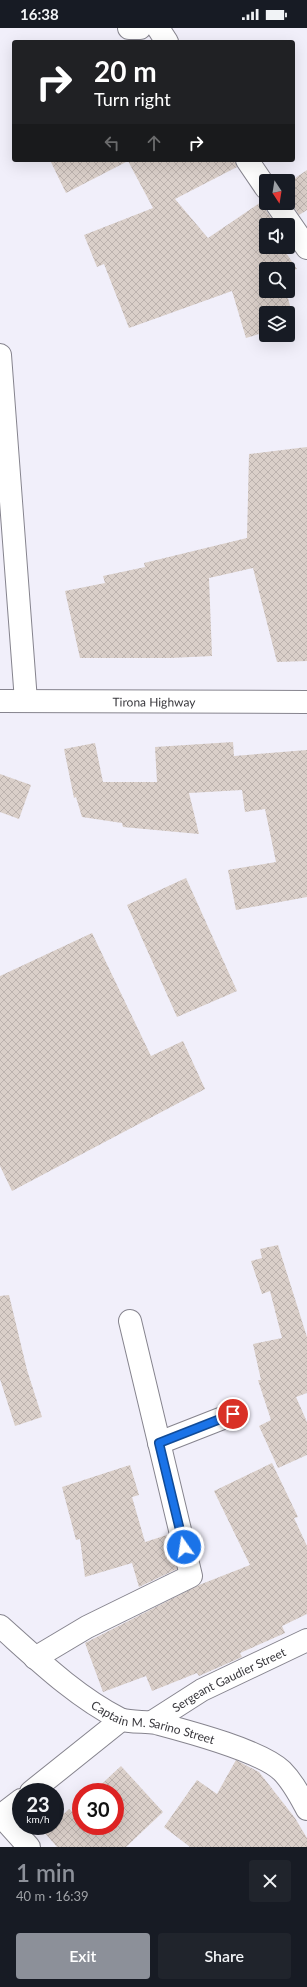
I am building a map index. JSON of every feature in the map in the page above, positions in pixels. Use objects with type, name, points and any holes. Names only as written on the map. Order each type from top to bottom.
[{"type":"street","points":[[129,28],[140,28]]},
{"type":"street","points":[[158,28],[166,40]]},
{"type":"street","points":[[248,162],[259,178]]},
{"type":"street","points":[[281,210],[307,248]]},
{"type":"street","points":[[0,355],[26,701]]},
{"type":"street","name":"Tirona Highway","points":[[0,701],[307,702]]},
{"type":"street","points":[[35,1658],[87,1628],[191,1576],[130,1321]]},
{"type":"street","points":[[159,1443],[233,1414]]},
{"type":"street","name":"Captain M. Sarino Street","points":[[0,1626],[35,1658],[86,1698],[121,1720],[152,1722],[189,1731],[267,1759],[282,1771],[294,1786],[307,1809]]},
{"type":"street","name":"Sergeant Gaudier Street","points":[[152,1722],[202,1690],[307,1640]]},
{"type":"street","points":[[42,1783],[121,1720]]},
{"type":"street","points":[[12,1807],[0,1816],[29,1847]]},
{"type":"building","points":[[51,162],[126,162],[66,193]]},
{"type":"building","points":[[129,162],[236,162],[237,167],[175,199],[208,238],[259,203],[259,210],[266,210],[271,218],[259,218],[259,254],[287,254],[292,262],[259,262],[259,298],[288,298],[290,306],[259,306],[259,334],[246,338],[232,291],[129,328],[104,264],[97,267],[84,235],[153,208]]},
{"type":"building","points":[[307,170],[307,210],[299,215],[295,209],[295,178]]},
{"type":"building","points":[[307,447],[307,661],[277,662],[253,568],[209,578],[212,656],[171,658],[80,658],[65,591],[105,583],[103,576],[145,567],[144,563],[247,538],[249,454]]},
{"type":"building","points":[[233,742],[234,756],[307,750],[307,897],[236,910],[228,870],[276,862],[265,809],[245,812],[242,790],[189,793],[199,834],[123,827],[122,823],[82,817],[76,797],[74,798],[64,749],[95,743],[103,782],[157,782],[155,747]]},
{"type":"building","points":[[0,774],[31,785],[19,819],[0,812]]},
{"type":"building","points":[[186,878],[237,991],[177,1017],[127,905]]},
{"type":"building","points":[[92,933],[151,1056],[183,1041],[205,1089],[12,1191],[0,1166],[0,976]]},
{"type":"building","points":[[278,1245],[307,1337],[307,1393],[296,1397],[307,1422],[307,1455],[278,1468],[259,1426],[271,1420],[258,1380],[261,1380],[253,1344],[282,1338],[270,1291],[262,1294],[251,1261],[262,1258],[260,1249]]},
{"type":"building","points":[[9,1295],[27,1370],[42,1417],[15,1426],[0,1379],[0,1296]]},
{"type":"building","points":[[272,1463],[298,1517],[294,1518],[307,1546],[307,1614],[282,1626],[285,1633],[240,1653],[242,1657],[199,1676],[197,1673],[152,1691],[146,1676],[103,1692],[85,1643],[199,1585],[250,1565],[214,1491]]},
{"type":"building","points":[[130,1465],[139,1495],[132,1497],[145,1542],[167,1535],[177,1569],[139,1587],[132,1563],[85,1577],[80,1539],[76,1540],[62,1487]]},
{"type":"building","points":[[236,1760],[259,1772],[295,1818],[307,1838],[307,1847],[190,1847],[164,1827],[197,1780],[217,1794]]},
{"type":"building","points":[[121,1766],[163,1812],[126,1847],[57,1847],[47,1835],[64,1835],[64,1814],[69,1809],[72,1812],[72,1835],[124,1835],[124,1783],[103,1783]]},
{"type":"route","points":[[184,1547],[159,1443],[233,1414]]}]
